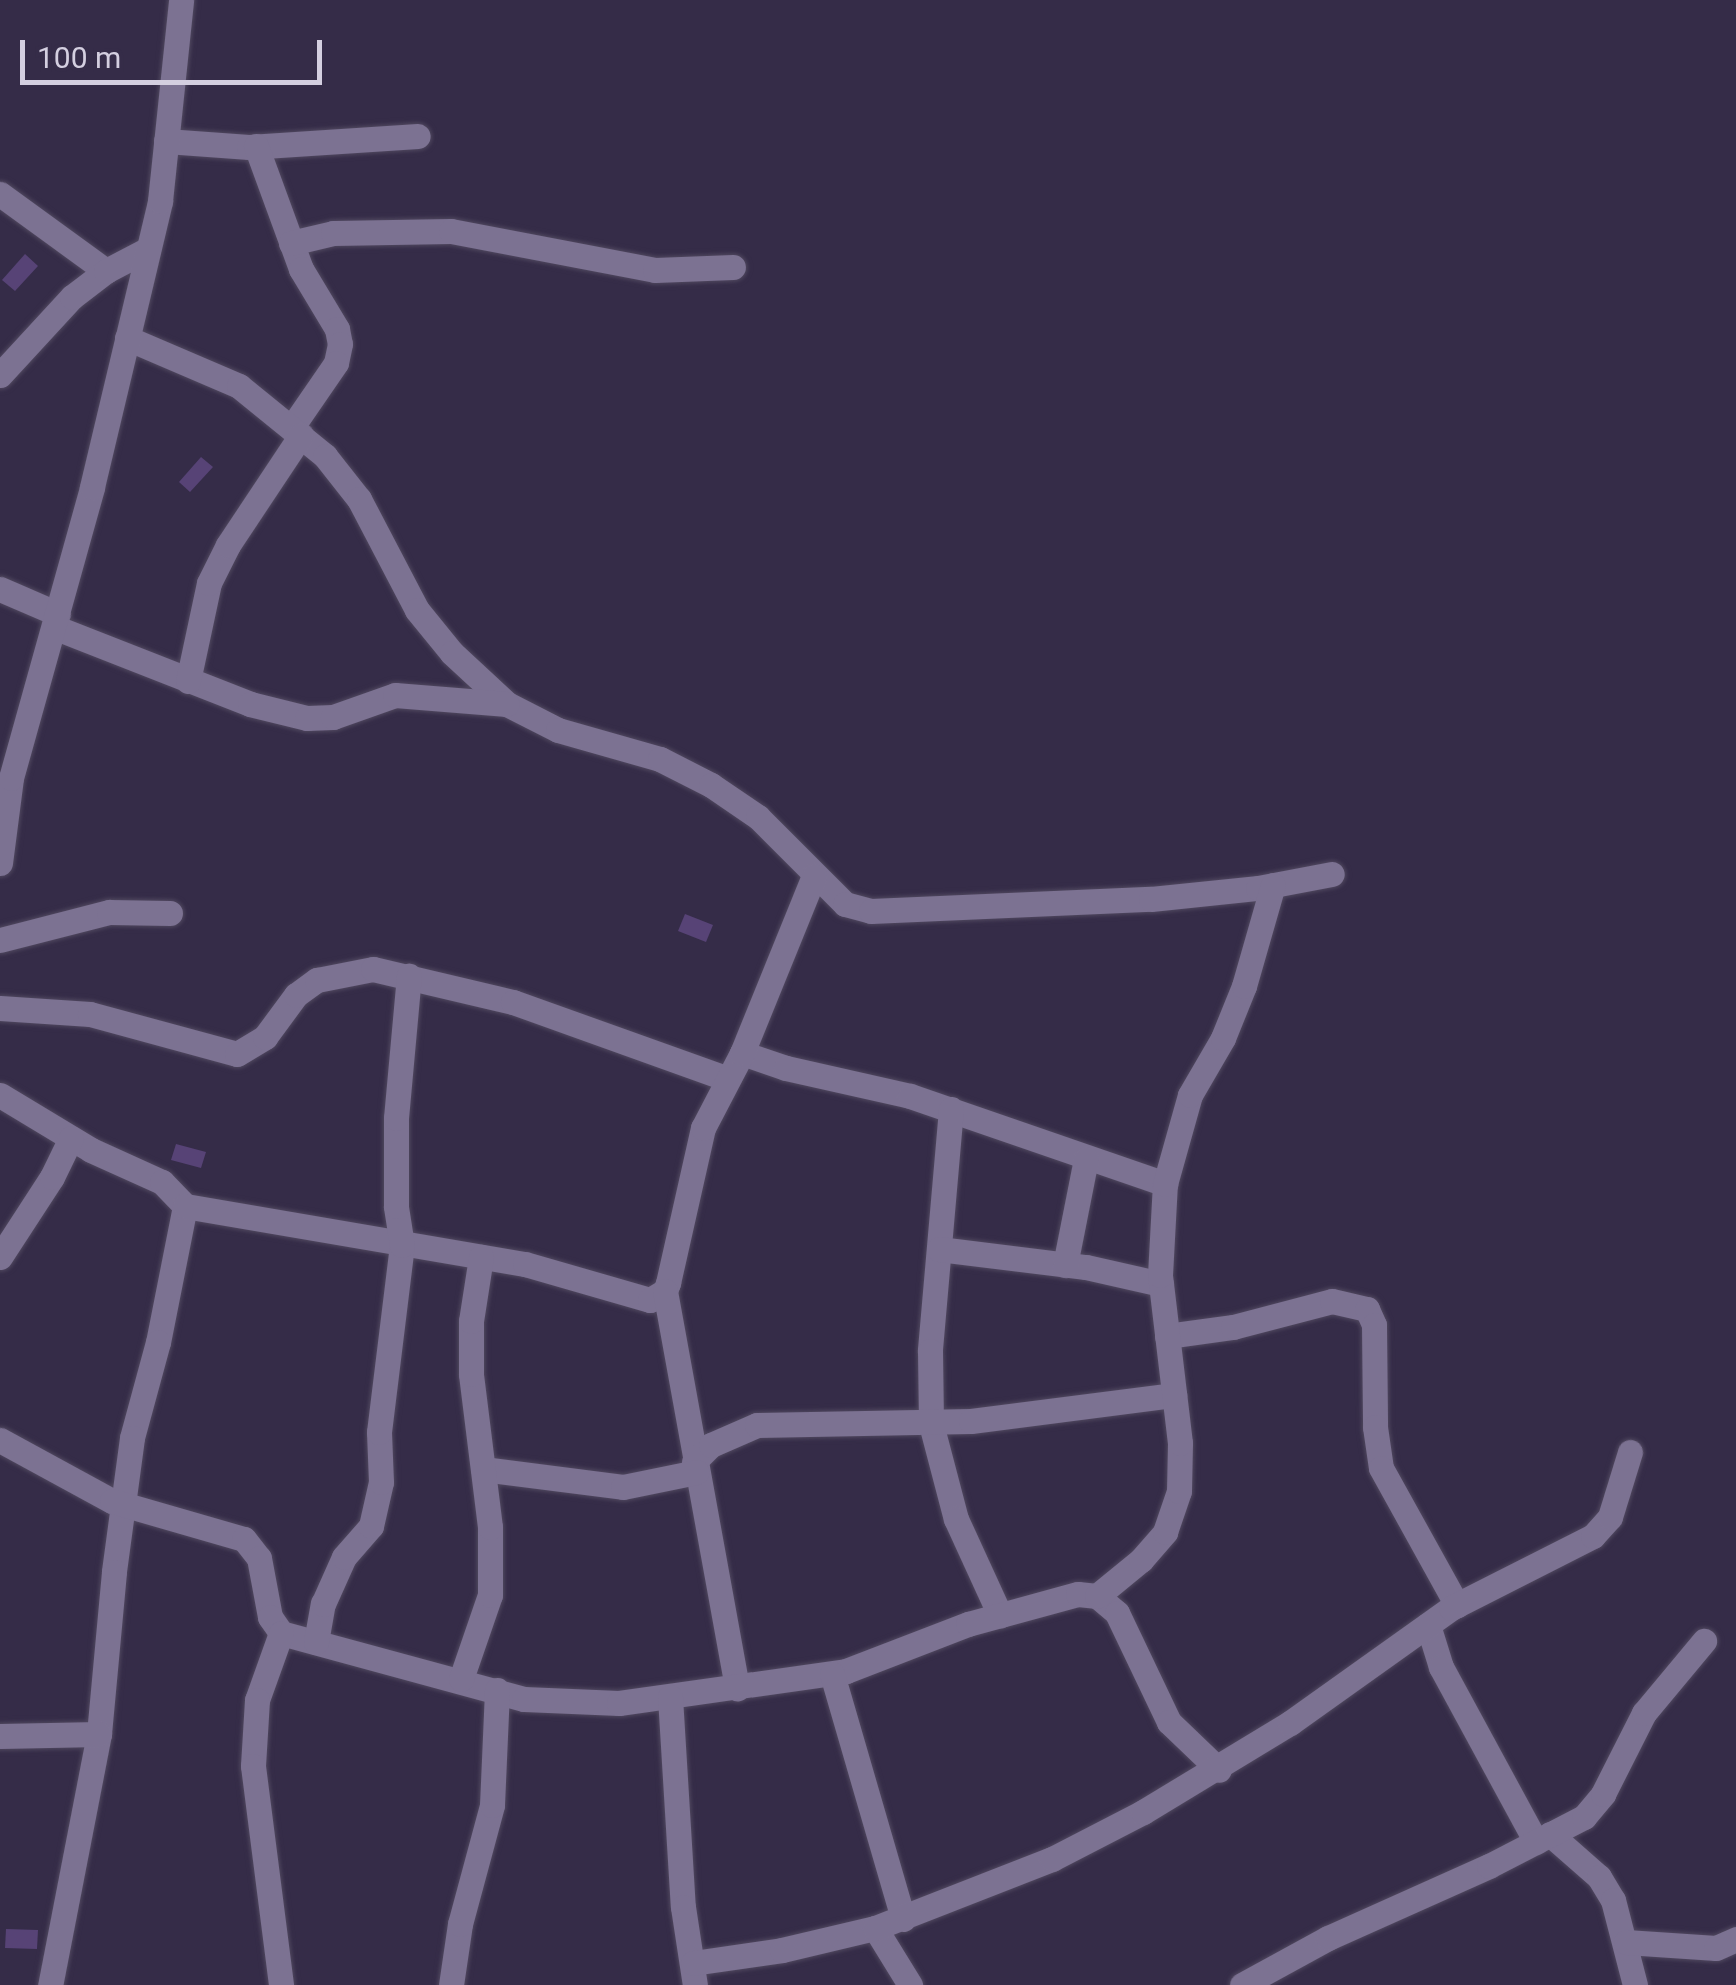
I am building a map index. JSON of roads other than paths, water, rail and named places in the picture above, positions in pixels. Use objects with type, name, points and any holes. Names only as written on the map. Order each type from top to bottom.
[{"type":"street","points":[[0,863],[5,785],[56,620],[160,201],[180,0]]},
{"type":"street","points":[[166,141],[200,147],[256,146],[418,136]]},
{"type":"street","points":[[188,681],[209,583],[336,362],[340,344],[337,329],[316,298],[291,243],[256,146]]},
{"type":"street","points":[[0,194],[106,271]]},
{"type":"street","points":[[291,243],[333,233],[450,231],[655,270],[733,267]]},
{"type":"street","points":[[0,375],[38,328],[106,271],[148,249]]},
{"type":"street","points":[[127,338],[239,386],[296,431],[359,498],[417,610],[452,653],[507,704],[558,730],[660,758],[711,785],[758,817],[845,904],[871,910],[1151,899],[1332,874]]},
{"type":"street","points":[[0,589],[56,620],[188,681],[307,718],[332,717],[395,695],[507,704]]},
{"type":"street","points":[[737,1689],[665,1291],[703,1128],[742,1053],[814,876]]},
{"type":"street","points":[[1097,1596],[1141,1560],[1165,1532],[1179,1491],[1174,1395],[1161,1284],[1165,1184],[1190,1095],[1223,1038],[1244,986],[1274,885]]},
{"type":"street","points":[[0,940],[109,912],[170,913]]},
{"type":"street","points":[[0,1008],[90,1014],[237,1054],[265,1037],[296,994],[317,980],[373,970],[409,976],[596,1029],[728,1080]]},
{"type":"street","points":[[316,1642],[324,1604],[344,1557],[370,1526],[382,1482],[379,1432],[402,1245],[396,1206],[396,1118],[409,976]]},
{"type":"street","points":[[742,1053],[951,1110],[1165,1184]]},
{"type":"street","points":[[0,1095],[71,1138],[162,1182],[185,1206],[525,1264],[628,1297],[650,1300],[665,1291]]},
{"type":"street","points":[[951,1110],[930,1350],[931,1424],[956,1520],[1000,1615]]},
{"type":"street","points":[[0,1258],[52,1177],[71,1138]]},
{"type":"street","points":[[1065,1265],[1086,1158]]},
{"type":"street","points":[[50,1985],[100,1734],[132,1438],[158,1342],[185,1206]]},
{"type":"street","points":[[939,1249],[1065,1265],[1161,1284]]},
{"type":"street","points":[[460,1679],[490,1595],[490,1527],[471,1374],[471,1321],[481,1258]]},
{"type":"street","points":[[1167,1336],[1233,1327],[1332,1301],[1367,1309],[1375,1338],[1374,1427],[1381,1468],[1457,1604]]},
{"type":"street","points":[[484,1469],[623,1486],[695,1467],[711,1446],[757,1426],[931,1424],[1174,1395]]},
{"type":"street","points":[[0,1440],[122,1504],[244,1540],[259,1558],[270,1617],[281,1632],[524,1699],[619,1703],[832,1674],[1000,1615],[1078,1594],[1097,1596],[1117,1613],[1168,1722],[1219,1770]]},
{"type":"street","points":[[670,1697],[682,1888],[694,1974],[903,1918],[1052,1859],[1219,1770],[1457,1604],[1593,1536],[1610,1517],[1630,1452]]},
{"type":"street","points":[[1428,1624],[1441,1667],[1543,1838],[1599,1877],[1614,1900],[1634,1985]]},
{"type":"street","points":[[281,1632],[257,1700],[253,1766],[282,1985]]},
{"type":"street","points":[[1242,1985],[1408,1898],[1584,1817],[1602,1794],[1644,1713],[1704,1640]]},
{"type":"street","points":[[832,1674],[903,1918]]},
{"type":"street","points":[[450,1985],[460,1924],[492,1805],[497,1690]]},
{"type":"street","points":[[0,1736],[100,1734]]},
{"type":"street","points":[[876,1928],[910,1985]]},
{"type":"street","points":[[1626,1942],[1716,1948],[1736,1939]]}]
